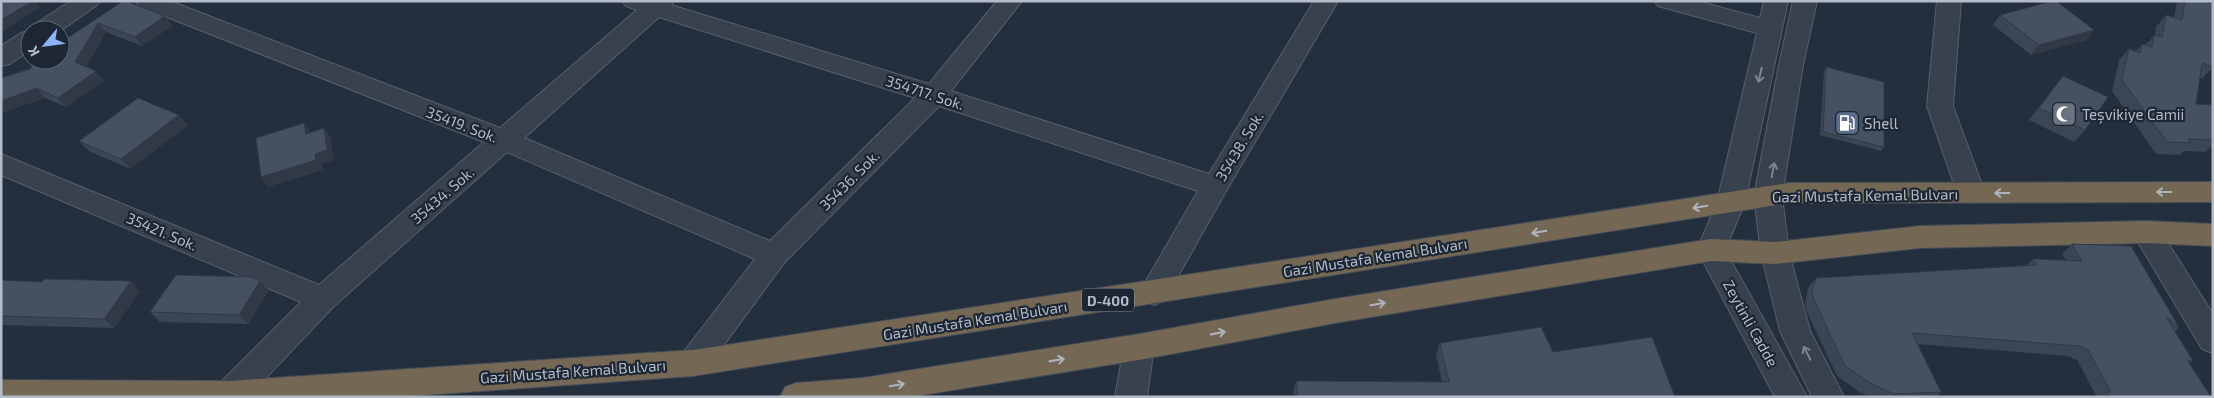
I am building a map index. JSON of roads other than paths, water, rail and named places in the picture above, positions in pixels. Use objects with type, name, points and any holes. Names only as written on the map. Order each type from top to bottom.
[{"type":"highway","name":"Gazi Mustafa Kemal Bulvarı","points":[[1,394],[229,395],[693,363],[1789,193],[2213,192]]},
{"type":"highway","points":[[796,397],[859,394],[1139,348],[1335,311],[1711,250],[1775,252],[1920,237],[2146,232],[2213,235]]},
{"type":"street","points":[[59,20],[88,1]]},
{"type":"street","name":"35419. Sok.","points":[[147,1],[504,140],[774,255]]},
{"type":"street","name":"35436. Sok.","points":[[693,363],[774,255],[934,95],[1010,1]]},
{"type":"street","name":"35438. Sok.","points":[[1154,293],[1215,186],[1326,1]]},
{"type":"street","points":[[1666,1],[1770,28]]},
{"type":"street","points":[[1711,250],[1731,202],[1776,1]]},
{"type":"street","points":[[1805,1],[1791,65],[1768,196],[1775,252],[1795,331],[1828,397]]},
{"type":"street","points":[[1949,1],[1940,106],[1970,193]]},
{"type":"street","name":"35434. Sok.","points":[[229,395],[323,299],[504,140],[650,3]]},
{"type":"street","name":"354717. Sok.","points":[[650,3],[1215,186]]},
{"type":"street","points":[[1,58],[20,46]]},
{"type":"street","name":"35421. Sok.","points":[[1,164],[323,299]]},
{"type":"street","points":[[2146,232],[2213,340]]},
{"type":"street","name":"Zeytinli Cadde","points":[[1711,250],[1791,397]]},
{"type":"street","points":[[1131,397],[1139,348]]},
{"type":"place","name":"Teşvikiye Camii","points":[[2064,114]]},
{"type":"place","name":"Shell","points":[[1847,123]]}]
